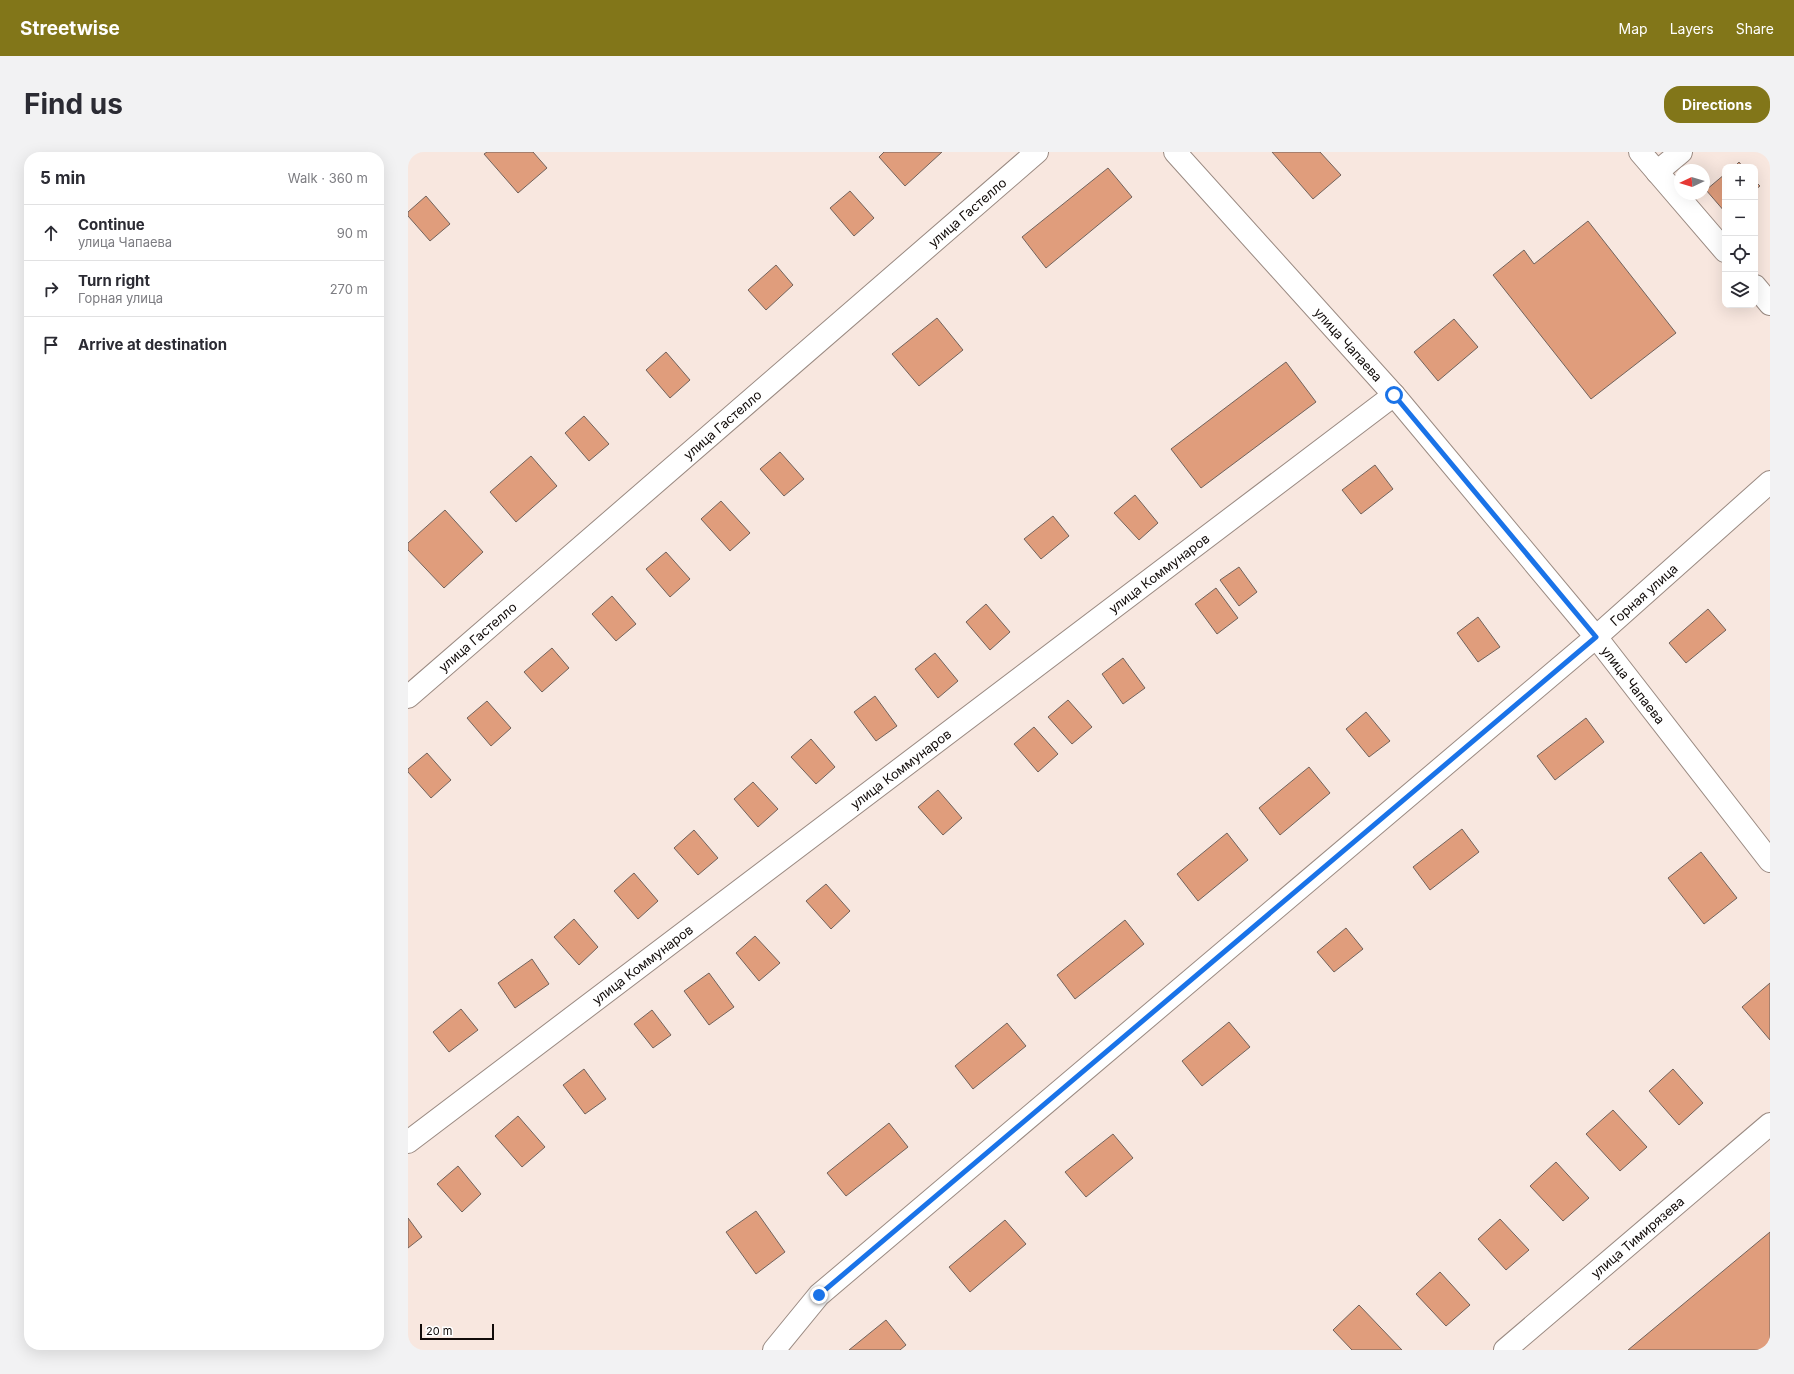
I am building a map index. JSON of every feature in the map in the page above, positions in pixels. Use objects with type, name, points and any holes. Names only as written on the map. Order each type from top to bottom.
[{"type":"street","name":"улица Гастелло","points":[[408,697],[1037,152]]},
{"type":"street","name":"улица Чапаева","points":[[1175,152],[1394,395],[1596,637],[1770,861]]},
{"type":"street","points":[[1640,152],[1722,248]]},
{"type":"street","points":[[1657,172],[1681,152]]},
{"type":"street","points":[[1758,290],[1770,304]]},
{"type":"street","name":"улица Коммунаров","points":[[408,1142],[1394,395]]},
{"type":"street","name":"Горная улица","points":[[774,1350],[819,1295],[1596,637],[1770,482]]},
{"type":"street","name":"улица Тимирязева","points":[[1505,1350],[1770,1124]]},
{"type":"building","points":[[487,152],[533,152],[547,168],[518,193],[484,154]]},
{"type":"building","points":[[884,152],[942,152],[905,186],[879,157]]},
{"type":"building","points":[[1272,152],[1320,152],[1341,175],[1313,199]]},
{"type":"building","points":[[1108,168],[1132,197],[1046,268],[1022,237]]},
{"type":"building","points":[[1722,177],[1722,209],[1710,195],[1710,187]]},
{"type":"building","points":[[850,191],[874,218],[854,236],[830,208]]},
{"type":"building","points":[[426,196],[450,224],[430,241],[408,216],[408,212]]},
{"type":"building","points":[[1588,221],[1676,333],[1591,399],[1493,275],[1524,250],[1534,264]]},
{"type":"building","points":[[776,265],[793,285],[766,310],[748,290]]},
{"type":"building","points":[[937,318],[963,350],[919,386],[892,354]]},
{"type":"building","points":[[1454,319],[1478,347],[1438,381],[1414,352]]},
{"type":"building","points":[[666,352],[690,380],[670,398],[646,370]]},
{"type":"building","points":[[1286,362],[1316,402],[1201,488],[1171,449]]},
{"type":"building","points":[[584,416],[609,444],[589,461],[565,433]]},
{"type":"building","points":[[780,452],[804,479],[784,496],[760,469]]},
{"type":"building","points":[[531,456],[557,486],[516,522],[490,492]]},
{"type":"building","points":[[1375,465],[1393,489],[1361,514],[1342,490]]},
{"type":"building","points":[[1135,495],[1158,523],[1139,540],[1114,513]]},
{"type":"building","points":[[721,501],[750,533],[730,551],[701,519]]},
{"type":"building","points":[[445,510],[483,552],[444,588],[408,550],[408,543]]},
{"type":"building","points":[[1053,516],[1069,536],[1041,559],[1024,539]]},
{"type":"building","points":[[666,552],[690,579],[670,597],[646,569]]},
{"type":"building","points":[[1239,567],[1257,592],[1239,606],[1220,580]]},
{"type":"building","points":[[1216,588],[1238,618],[1217,634],[1195,604]]},
{"type":"building","points":[[612,596],[636,624],[616,641],[592,614]]},
{"type":"building","points":[[986,604],[1010,632],[990,650],[966,622]]},
{"type":"building","points":[[1708,609],[1726,630],[1686,663],[1669,643]]},
{"type":"building","points":[[1478,617],[1500,647],[1478,662],[1457,633]]},
{"type":"building","points":[[552,648],[569,668],[542,692],[524,672]]},
{"type":"building","points":[[935,653],[958,681],[938,698],[915,669]]},
{"type":"building","points":[[1123,658],[1145,688],[1123,704],[1102,674]]},
{"type":"building","points":[[875,696],[897,726],[876,741],[854,712]]},
{"type":"building","points":[[1068,700],[1092,727],[1072,744],[1048,717]]},
{"type":"building","points":[[487,701],[511,728],[491,746],[467,718]]},
{"type":"building","points":[[1366,712],[1390,741],[1369,757],[1346,729]]},
{"type":"building","points":[[1586,718],[1604,742],[1555,780],[1537,756]]},
{"type":"building","points":[[1034,727],[1058,754],[1038,772],[1014,744]]},
{"type":"building","points":[[811,739],[835,767],[816,784],[791,757]]},
{"type":"building","points":[[427,753],[451,780],[431,798],[408,772],[408,769]]},
{"type":"building","points":[[1309,767],[1330,793],[1280,835],[1259,808]]},
{"type":"building","points":[[753,782],[778,809],[758,827],[734,799]]},
{"type":"building","points":[[938,790],[962,818],[943,835],[918,807]]},
{"type":"building","points":[[1462,829],[1479,852],[1430,890],[1413,867]]},
{"type":"building","points":[[694,830],[718,858],[698,875],[674,848]]},
{"type":"building","points":[[1227,833],[1248,860],[1198,901],[1177,874]]},
{"type":"building","points":[[1701,852],[1737,898],[1704,924],[1668,878]]},
{"type":"building","points":[[634,873],[658,901],[638,919],[614,891]]},
{"type":"building","points":[[826,884],[850,911],[831,929],[806,901]]},
{"type":"building","points":[[574,919],[598,947],[579,965],[554,937]]},
{"type":"building","points":[[1125,920],[1144,944],[1075,999],[1057,975]]},
{"type":"building","points":[[1346,928],[1363,949],[1334,972],[1317,952]]},
{"type":"building","points":[[755,936],[780,963],[759,981],[736,953]]},
{"type":"building","points":[[532,959],[549,984],[515,1008],[498,983]]},
{"type":"building","points":[[709,973],[734,1007],[709,1025],[684,991]]},
{"type":"building","points":[[1770,983],[1770,1040],[1742,1007]]},
{"type":"building","points":[[461,1009],[478,1030],[449,1052],[433,1032]]},
{"type":"building","points":[[652,1010],[671,1035],[653,1048],[634,1024]]},
{"type":"building","points":[[1229,1022],[1250,1047],[1202,1086],[1182,1061]]},
{"type":"building","points":[[1007,1023],[1026,1046],[973,1089],[955,1066]]},
{"type":"building","points":[[584,1069],[606,1099],[585,1114],[563,1085]]},
{"type":"building","points":[[1673,1069],[1703,1103],[1679,1125],[1649,1091]]},
{"type":"building","points":[[1613,1110],[1647,1147],[1620,1171],[1586,1134]]},
{"type":"building","points":[[518,1116],[545,1147],[522,1167],[495,1136]]},
{"type":"building","points":[[889,1123],[908,1147],[846,1196],[827,1173]]},
{"type":"building","points":[[1113,1134],[1133,1158],[1086,1197],[1065,1172]]},
{"type":"building","points":[[1556,1162],[1589,1198],[1563,1221],[1530,1186]]},
{"type":"building","points":[[458,1166],[481,1194],[462,1212],[437,1184]]},
{"type":"building","points":[[756,1211],[785,1252],[756,1274],[726,1232]]},
{"type":"building","points":[[408,1218],[422,1237],[408,1248]]},
{"type":"building","points":[[1500,1219],[1529,1250],[1506,1270],[1478,1239]]},
{"type":"building","points":[[1005,1220],[1026,1244],[970,1292],[949,1267]]},
{"type":"building","points":[[1770,1232],[1770,1350],[1628,1350]]},
{"type":"building","points":[[1440,1272],[1470,1305],[1446,1326],[1416,1294]]},
{"type":"building","points":[[1359,1305],[1402,1350],[1352,1350],[1333,1330]]},
{"type":"building","points":[[886,1320],[906,1345],[900,1350],[849,1350]]},
{"type":"route","points":[[819,1295],[1085,1068],[1596,637],[1394,395]]}]
